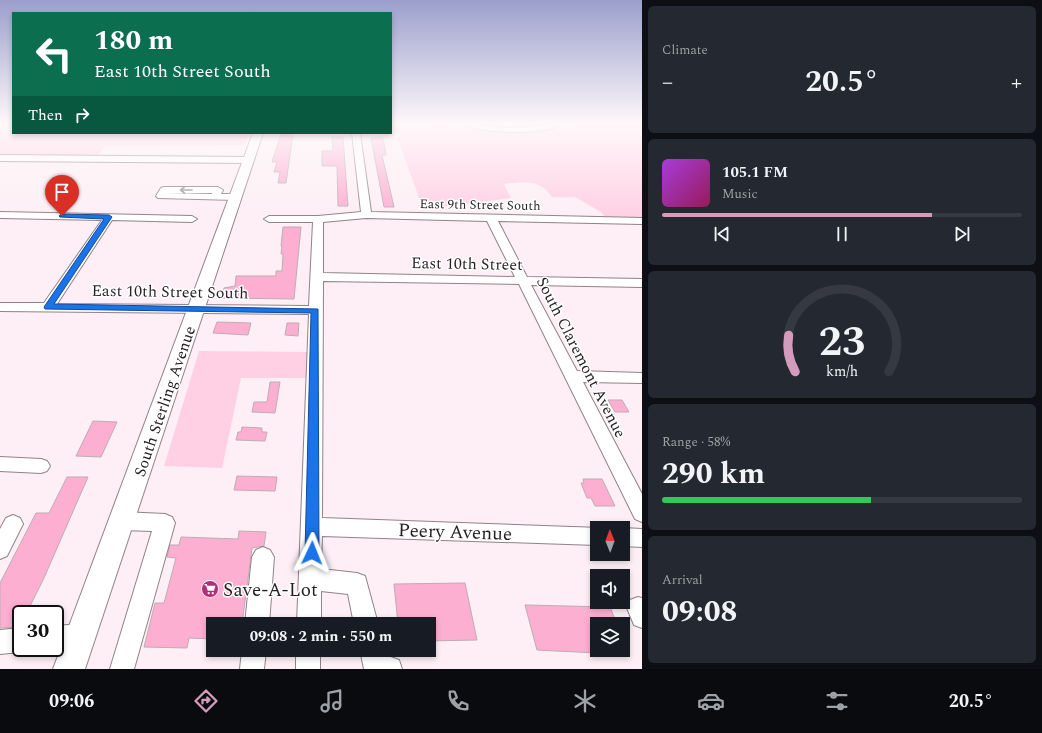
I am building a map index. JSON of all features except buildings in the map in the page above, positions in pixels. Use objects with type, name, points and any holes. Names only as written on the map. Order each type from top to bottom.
[{"type":"main road","name":"South Sterling Avenue","points":[[70,669],[68,637],[122,521],[251,155]]},
{"type":"street","points":[[359,155],[366,215]]},
{"type":"street","points":[[0,158],[249,160]]},
{"type":"street","points":[[216,196],[218,190],[164,190],[161,196],[236,197]]},
{"type":"street","points":[[0,215],[192,219]]},
{"type":"street","name":"East 9th Street South","points":[[269,219],[366,215],[642,221]]},
{"type":"street","points":[[48,307],[109,217]]},
{"type":"street","points":[[309,617],[313,527],[315,310],[318,218]]},
{"type":"street","name":"South Claremont Avenue","points":[[491,218],[642,513]]},
{"type":"street","name":"East 10th Street","points":[[316,277],[642,283]]},
{"type":"street","name":"East 10th Street South","points":[[0,307],[315,310]]},
{"type":"street","points":[[572,376],[642,378]]},
{"type":"street","points":[[0,464],[41,466]]},
{"type":"street","points":[[122,521],[165,523],[122,669]]},
{"type":"street","points":[[0,549],[13,524]]},
{"type":"street","name":"Peery Avenue","points":[[313,527],[590,536]]},
{"type":"street","points":[[630,537],[642,538]]},
{"type":"street","points":[[257,617],[263,557]]},
{"type":"street","points":[[311,578],[357,584],[364,617]]},
{"type":"street","points":[[0,642],[12,641]]},
{"type":"street","points":[[252,669],[253,657]]},
{"type":"street","points":[[308,657],[308,669]]},
{"type":"street","points":[[373,657],[374,663],[390,669]]},
{"type":"shaded area","points":[[0,155],[98,155],[95,159]]},
{"type":"shaded area","points":[[404,155],[642,155],[642,220],[606,218],[601,212],[575,197],[552,197],[542,187],[525,182],[504,184],[511,198],[423,209]]},
{"type":"shaded area","points":[[199,351],[310,352],[308,378],[241,378],[222,468],[164,466]]},
{"type":"place","name":"Save-A-Lot","points":[[210,589]]},
{"type":"route","points":[[62,216],[109,217],[48,307],[315,310],[312,553]]}]
